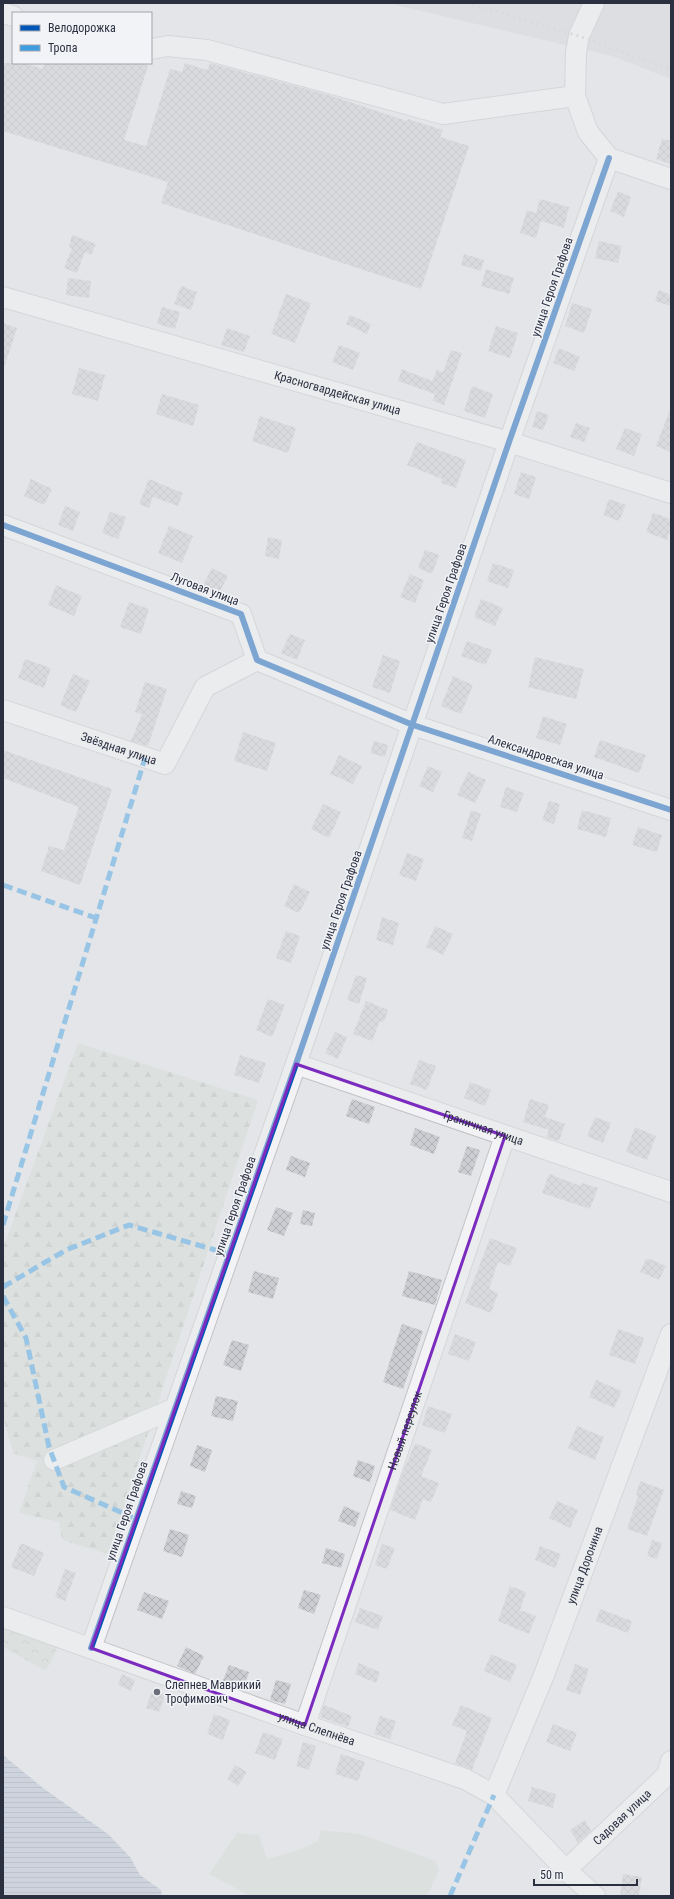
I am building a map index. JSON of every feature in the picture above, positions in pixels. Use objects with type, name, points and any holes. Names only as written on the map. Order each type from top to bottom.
[{"type":"street","points":[[594,3],[579,36],[576,52],[575,96],[588,132],[609,158],[671,179]]},
{"type":"street","points":[[152,50],[168,46],[207,50],[443,114],[575,96]]},
{"type":"street","name":"улица Героя Графова","points":[[91,1648],[296,1064],[509,442],[609,158]]},
{"type":"street","name":"Красногвардейская улица","points":[[3,297],[509,442],[671,493]]},
{"type":"street","name":"Луговая улица","points":[[3,525],[241,614],[257,660]]},
{"type":"street","points":[[257,660],[413,725]]},
{"type":"street","name":"Звёздная улица","points":[[3,710],[165,764],[206,686],[257,660]]},
{"type":"street","name":"Александровская улица","points":[[413,725],[671,810]]},
{"type":"street","name":"Граничная улица","points":[[296,1064],[671,1192]]},
{"type":"street","name":"Новый переулок","points":[[305,1725],[505,1136]]},
{"type":"street","name":"улица Доронина","points":[[494,1794],[544,1675],[671,1334]]},
{"type":"street","points":[[54,1460],[175,1408]]},
{"type":"street","name":"улица Слепнёва","points":[[3,1616],[305,1725],[465,1779],[494,1794],[566,1870],[595,1896]]},
{"type":"street","name":"Садовая улица","points":[[566,1870],[667,1776],[671,1762]]},
{"type":"highlighted area","points":[[296,1064],[505,1136],[305,1725],[91,1648]]},
{"type":"shaded area","points":[[387,3],[663,3],[671,5],[671,79],[612,56]]},
{"type":"green space","points":[[78,1043],[258,1100],[108,1554],[62,1540],[59,1522],[19,1513],[37,1461],[13,1453],[3,1417],[3,1248]]},
{"type":"green space","points":[[3,1617],[61,1641],[46,1671],[3,1647]]},
{"type":"green space","points":[[321,1830],[360,1834],[436,1861],[439,1871],[427,1896],[250,1896],[209,1874],[237,1833],[259,1835],[267,1859],[299,1850],[318,1841]]},
{"type":"water","points":[[3,1755],[43,1788],[108,1834],[130,1857],[140,1875],[161,1890],[162,1896],[3,1896]]},
{"type":"building","points":[[3,63],[28,64],[43,69],[44,64],[143,64],[148,66],[124,140],[146,146],[170,69],[182,72],[185,63],[207,70],[210,63],[332,96],[407,121],[408,119],[443,130],[440,137],[469,146],[421,289],[161,203],[168,182],[3,131]]},
{"type":"building","points":[[662,139],[671,141],[671,164],[656,159]]},
{"type":"building","points":[[618,191],[631,197],[624,217],[610,211]]},
{"type":"building","points":[[540,199],[569,207],[564,228],[541,221],[536,238],[520,233],[527,210],[536,213]]},
{"type":"building","points":[[72,235],[96,244],[91,255],[85,252],[77,273],[64,268],[72,248],[69,247]]},
{"type":"building","points":[[599,241],[622,246],[618,263],[595,258]]},
{"type":"building","points":[[464,254],[484,260],[481,271],[461,265]]},
{"type":"building","points":[[486,269],[514,278],[509,294],[481,286]]},
{"type":"building","points":[[68,278],[91,281],[89,298],[66,295]]},
{"type":"building","points":[[181,286],[197,292],[191,310],[174,304]]},
{"type":"building","points":[[659,290],[671,295],[671,306],[655,301]]},
{"type":"building","points":[[286,294],[311,303],[295,343],[271,334]]},
{"type":"building","points":[[572,303],[592,309],[584,333],[565,326]]},
{"type":"building","points":[[162,307],[180,312],[175,329],[157,324]]},
{"type":"building","points":[[350,315],[371,324],[367,334],[346,324]]},
{"type":"building","points":[[3,323],[17,328],[5,365],[3,364]]},
{"type":"building","points":[[496,326],[518,333],[510,358],[488,351]]},
{"type":"building","points":[[227,328],[250,336],[244,352],[221,345]]},
{"type":"building","points":[[339,345],[360,353],[353,370],[332,362]]},
{"type":"building","points":[[559,348],[580,357],[574,371],[553,363]]},
{"type":"building","points":[[451,350],[462,353],[444,405],[433,401],[435,394],[398,381],[402,369],[432,381],[437,370],[443,372]]},
{"type":"building","points":[[79,368],[105,375],[98,401],[72,394]]},
{"type":"building","points":[[472,386],[493,394],[485,418],[464,411]]},
{"type":"building","points":[[162,394],[199,405],[193,426],[156,414]]},
{"type":"building","points":[[670,410],[671,411],[671,452],[656,446]]},
{"type":"building","points":[[537,411],[549,415],[543,430],[532,427]]},
{"type":"building","points":[[260,416],[296,428],[288,453],[252,441]]},
{"type":"building","points":[[576,423],[590,428],[584,442],[570,437]]},
{"type":"building","points":[[625,428],[642,434],[634,456],[616,449]]},
{"type":"building","points":[[417,442],[466,460],[456,488],[441,483],[442,479],[407,465]]},
{"type":"building","points":[[521,472],[536,477],[529,499],[514,494]]},
{"type":"building","points":[[31,479],[52,489],[44,505],[24,496]]},
{"type":"building","points":[[149,479],[183,493],[178,506],[153,497],[149,508],[139,504]]},
{"type":"building","points":[[609,499],[626,505],[619,521],[603,515]]},
{"type":"building","points":[[65,506],[80,512],[73,531],[58,525]]},
{"type":"building","points":[[110,512],[126,517],[118,539],[102,533]]},
{"type":"building","points":[[653,513],[671,519],[671,528],[667,540],[646,532]]},
{"type":"building","points":[[169,526],[193,536],[182,563],[158,553]]},
{"type":"building","points":[[268,537],[282,540],[279,559],[265,556]]},
{"type":"building","points":[[425,550],[439,555],[432,574],[418,568]]},
{"type":"building","points":[[493,563],[514,570],[508,588],[487,581]]},
{"type":"building","points":[[212,568],[228,576],[219,593],[202,587]]},
{"type":"building","points":[[410,574],[424,580],[415,603],[400,597]]},
{"type":"building","points":[[56,585],[82,596],[74,616],[48,605]]},
{"type":"building","points":[[481,599],[503,608],[495,626],[474,617]]},
{"type":"building","points":[[129,602],[149,609],[141,634],[120,627]]},
{"type":"building","points":[[290,634],[305,640],[297,660],[281,653]]},
{"type":"building","points":[[467,641],[492,650],[486,665],[461,656]]},
{"type":"building","points":[[383,655],[400,661],[390,693],[372,687]]},
{"type":"building","points":[[535,657],[584,669],[576,699],[528,687]]},
{"type":"building","points":[[25,659],[51,668],[44,688],[18,678]]},
{"type":"building","points":[[73,674],[90,681],[76,712],[60,705]]},
{"type":"building","points":[[453,676],[473,685],[461,714],[441,706]]},
{"type":"building","points":[[145,682],[167,689],[148,746],[131,741],[142,714],[135,712]]},
{"type":"building","points":[[543,716],[567,724],[560,745],[536,738]]},
{"type":"building","points":[[243,732],[276,743],[267,771],[234,761]]},
{"type":"building","points":[[600,740],[646,755],[639,773],[594,757]]},
{"type":"building","points":[[374,741],[388,745],[385,757],[370,753]]},
{"type":"building","points":[[3,750],[112,789],[80,885],[41,871],[49,846],[64,850],[79,807],[3,778]]},
{"type":"building","points":[[339,755],[362,766],[353,784],[330,774]]},
{"type":"building","points":[[428,766],[442,772],[433,792],[419,786]]},
{"type":"building","points":[[468,772],[486,780],[475,803],[457,795]]},
{"type":"building","points":[[506,787],[524,793],[517,812],[500,807]]},
{"type":"building","points":[[549,801],[560,804],[554,824],[542,820]]},
{"type":"building","points":[[323,804],[341,812],[329,838],[311,829]]},
{"type":"building","points":[[471,810],[481,814],[472,841],[462,838]]},
{"type":"building","points":[[582,810],[611,818],[606,837],[577,829]]},
{"type":"building","points":[[638,827],[662,835],[657,852],[632,845]]},
{"type":"building","points":[[407,853],[424,859],[416,881],[399,875]]},
{"type":"building","points":[[294,884],[310,892],[299,913],[284,906]]},
{"type":"building","points":[[382,917],[399,923],[393,945],[376,940]]},
{"type":"building","points":[[435,926],[453,934],[443,955],[426,947]]},
{"type":"building","points":[[286,931],[300,936],[291,963],[276,958]]},
{"type":"building","points":[[356,975],[367,978],[359,1004],[347,1000]]},
{"type":"building","points":[[268,999],[285,1005],[272,1037],[256,1030]]},
{"type":"building","points":[[366,1001],[388,1010],[384,1022],[380,1021],[372,1041],[353,1034]]},
{"type":"building","points":[[335,1032],[347,1037],[338,1059],[325,1053]]},
{"type":"building","points":[[240,1055],[266,1063],[259,1083],[234,1075]]},
{"type":"building","points":[[419,1060],[436,1066],[427,1090],[410,1084]]},
{"type":"building","points":[[470,1082],[491,1090],[485,1106],[464,1098]]},
{"type":"building","points":[[352,1099],[375,1107],[369,1124],[346,1116]]},
{"type":"building","points":[[530,1099],[549,1105],[545,1117],[565,1124],[559,1141],[546,1137],[549,1130],[523,1122]]},
{"type":"building","points":[[595,1117],[611,1123],[603,1143],[587,1136]]},
{"type":"building","points":[[635,1127],[656,1136],[647,1160],[626,1152]]},
{"type":"building","points":[[415,1128],[440,1137],[434,1154],[410,1145]]},
{"type":"building","points":[[467,1146],[480,1150],[471,1176],[458,1172]]},
{"type":"building","points":[[291,1156],[310,1163],[305,1177],[286,1170]]},
{"type":"building","points":[[549,1174],[581,1186],[582,1183],[598,1188],[590,1209],[542,1193]]},
{"type":"building","points":[[276,1207],[293,1213],[284,1236],[267,1230]]},
{"type":"building","points":[[303,1210],[315,1213],[312,1226],[300,1224]]},
{"type":"building","points":[[490,1238],[517,1248],[510,1266],[498,1262],[489,1289],[498,1293],[491,1313],[465,1303]]},
{"type":"building","points":[[646,1259],[650,1259],[666,1266],[659,1280],[640,1272]]},
{"type":"building","points":[[254,1271],[279,1278],[273,1299],[248,1292]]},
{"type":"building","points":[[409,1271],[442,1280],[435,1305],[402,1296]]},
{"type":"building","points":[[402,1324],[423,1331],[403,1389],[383,1382]]},
{"type":"building","points":[[618,1329],[644,1338],[635,1364],[609,1355]]},
{"type":"building","points":[[455,1334],[476,1342],[469,1361],[448,1354]]},
{"type":"building","points":[[232,1340],[249,1345],[241,1371],[223,1365]]},
{"type":"building","points":[[596,1380],[622,1391],[614,1408],[589,1397]]},
{"type":"building","points":[[216,1396],[238,1401],[233,1421],[211,1416]]},
{"type":"building","points":[[428,1406],[452,1414],[445,1433],[422,1425]]},
{"type":"building","points":[[577,1426],[604,1437],[595,1460],[568,1448]]},
{"type":"building","points":[[415,1443],[432,1450],[421,1476],[439,1483],[431,1502],[423,1499],[415,1520],[390,1510],[404,1469]]},
{"type":"building","points":[[197,1445],[212,1450],[205,1472],[190,1466]]},
{"type":"building","points":[[358,1460],[375,1466],[370,1482],[353,1476]]},
{"type":"building","points":[[640,1481],[664,1490],[647,1536],[627,1529],[638,1496],[636,1495]]},
{"type":"building","points":[[181,1491],[196,1496],[192,1508],[177,1504]]},
{"type":"building","points":[[557,1501],[578,1510],[570,1528],[549,1518]]},
{"type":"building","points":[[344,1506],[360,1513],[355,1527],[338,1521]]},
{"type":"building","points":[[170,1529],[189,1535],[182,1557],[163,1551]]},
{"type":"building","points":[[652,1540],[662,1543],[657,1559],[647,1556]]},
{"type":"building","points":[[21,1543],[44,1553],[34,1576],[11,1567]]},
{"type":"building","points":[[382,1544],[395,1548],[387,1569],[375,1565]]},
{"type":"building","points":[[540,1546],[561,1554],[555,1568],[535,1560]]},
{"type":"building","points":[[326,1548],[345,1554],[341,1568],[322,1563]]},
{"type":"building","points":[[65,1569],[76,1573],[65,1601],[55,1597]]},
{"type":"building","points":[[510,1586],[526,1592],[520,1610],[536,1616],[529,1634],[498,1621]]},
{"type":"building","points":[[304,1590],[321,1595],[314,1614],[298,1608]]},
{"type":"building","points":[[144,1592],[169,1601],[162,1619],[137,1610]]},
{"type":"building","points":[[360,1608],[383,1616],[378,1630],[355,1622]]},
{"type":"building","points":[[600,1609],[632,1621],[628,1633],[596,1621]]},
{"type":"building","points":[[186,1647],[204,1656],[195,1674],[177,1666]]},
{"type":"building","points":[[491,1654],[517,1665],[510,1682],[484,1671]]},
{"type":"building","points":[[359,1663],[380,1672],[376,1683],[355,1674]]},
{"type":"building","points":[[575,1664],[589,1669],[580,1695],[566,1690]]},
{"type":"building","points":[[229,1665],[249,1672],[243,1690],[222,1683]]},
{"type":"building","points":[[122,1674],[135,1680],[131,1691],[118,1685]]},
{"type":"building","points":[[276,1680],[291,1684],[285,1704],[270,1700]]},
{"type":"building","points":[[152,1691],[165,1695],[159,1712],[146,1708]]},
{"type":"building","points":[[324,1705],[352,1716],[348,1727],[320,1717]]},
{"type":"building","points":[[461,1705],[492,1718],[472,1770],[455,1763],[467,1731],[452,1725]]},
{"type":"building","points":[[214,1714],[230,1720],[223,1740],[207,1734]]},
{"type":"building","points":[[380,1716],[396,1721],[390,1739],[374,1734]]},
{"type":"building","points":[[553,1724],[577,1733],[570,1751],[546,1742]]},
{"type":"building","points":[[263,1732],[283,1739],[275,1760],[255,1753]]},
{"type":"building","points":[[303,1742],[316,1746],[309,1770],[296,1766]]},
{"type":"building","points":[[341,1754],[365,1762],[358,1781],[335,1774]]},
{"type":"building","points":[[235,1765],[247,1772],[238,1786],[227,1779]]},
{"type":"building","points":[[532,1787],[556,1794],[553,1808],[528,1801]]},
{"type":"building","points":[[585,1820],[591,1831],[578,1843],[570,1830]]},
{"type":"building","points":[[623,1874],[642,1877],[639,1896],[620,1896]]},
{"type":"railway","points":[[467,3],[579,36],[671,70]]},
{"type":"marked path","points":[[3,1225],[145,758]]},
{"type":"marked path","points":[[3,885],[96,918]]},
{"type":"marked path","points":[[3,1287],[66,1250],[129,1225],[229,1254]]},
{"type":"marked path","points":[[3,1296],[26,1338],[49,1447],[64,1487],[136,1519]]},
{"type":"marked path","points":[[450,1896],[494,1795]]},
{"type":"cycle path","points":[[91,1648],[296,1064],[509,442],[609,158]]},
{"type":"cycle path","points":[[3,525],[241,614],[257,660],[413,725],[671,810]]},
{"type":"place","name":"Слепнев Маврикий Трофимович","points":[[157,1692]]}]
